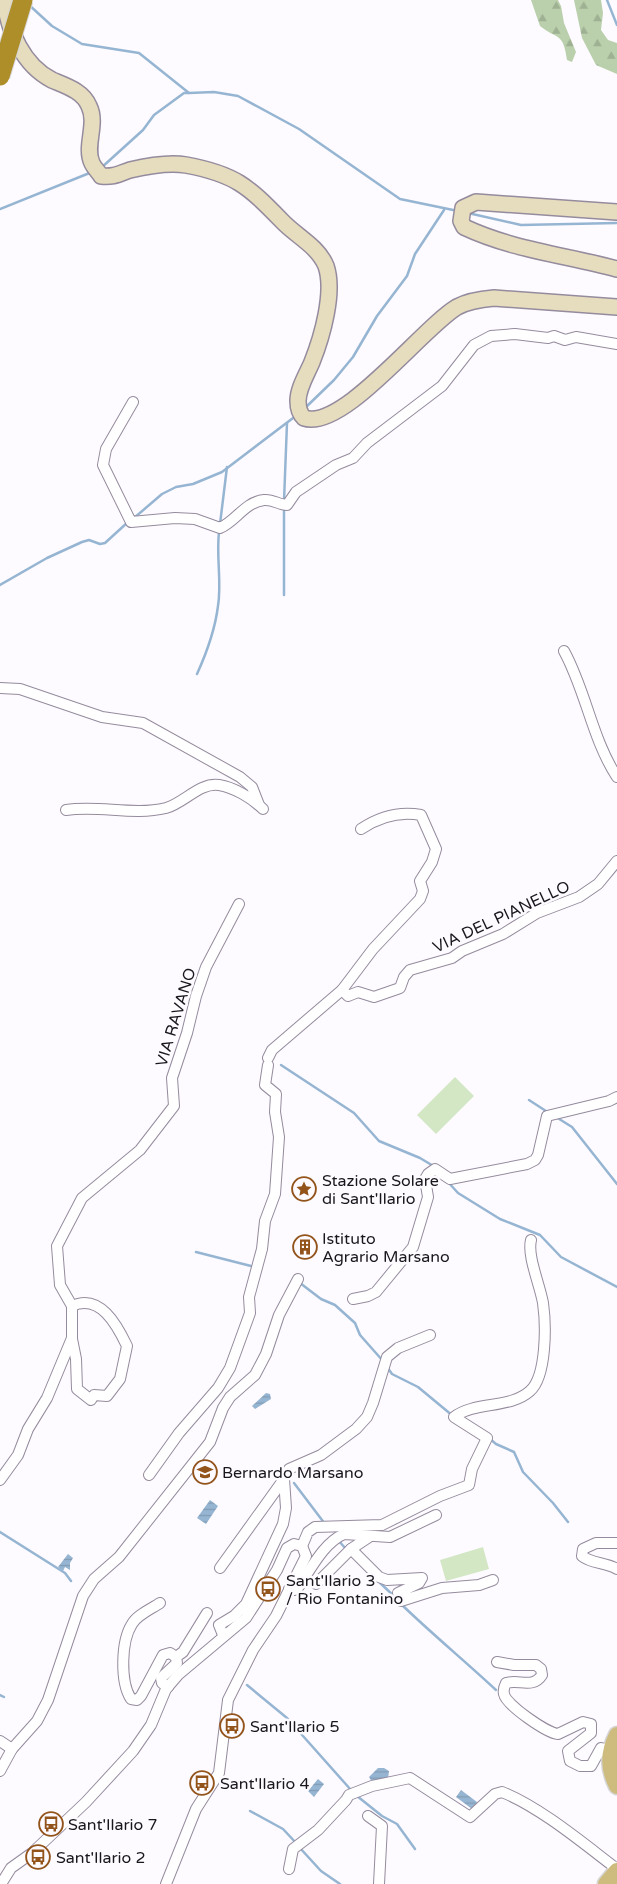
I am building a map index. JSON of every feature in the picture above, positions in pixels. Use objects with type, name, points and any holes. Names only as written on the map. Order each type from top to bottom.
[{"type":"highway","points":[[0,76],[22,0]]},
{"type":"main road","points":[[617,1735],[614,1755],[609,1763],[617,1786]]},
{"type":"main road","points":[[606,1884],[617,1870]]},
{"type":"street","points":[[5,0],[13,34],[31,65],[50,79],[82,95],[90,106],[92,163],[102,176],[115,177],[129,171],[156,165],[183,164],[212,170],[235,179],[253,190],[289,228],[317,251],[326,267],[329,289],[323,329],[300,389],[298,400],[301,413],[313,421],[328,417],[351,402],[439,320],[459,306],[479,299],[494,298],[617,307]]},
{"type":"street","points":[[617,212],[495,202],[476,202],[462,212],[464,226],[486,237],[550,255],[617,269]]},
{"type":"street","points":[[133,402],[106,449],[103,465],[131,522],[175,518],[195,519],[220,528],[239,511],[263,500],[275,500],[281,505],[287,505],[296,492],[336,466],[353,458],[367,443],[442,386],[474,345],[491,336],[515,334],[548,338],[554,336],[565,340],[576,337],[617,344]]},
{"type":"street","points":[[564,651],[573,667],[605,758],[617,777]]},
{"type":"street","points":[[0,688],[20,689],[102,717],[143,723],[240,777],[252,786],[258,797],[260,809],[232,789],[217,785],[199,790],[179,803],[167,808],[143,812],[86,807],[66,810]]},
{"type":"street","points":[[150,1475],[201,1406],[218,1388],[230,1368],[250,1313],[249,1297],[262,1249],[265,1221],[275,1194],[278,1165],[279,1137],[275,1112],[276,1094],[265,1085],[269,1058],[342,990],[373,949],[407,909],[420,898],[423,891],[420,881],[429,867],[436,849],[421,814],[408,812],[387,816],[371,822],[361,830]]},
{"type":"street","name":"VIA DEL PIANELLO","points":[[342,990],[348,996],[358,992],[374,998],[400,988],[404,976],[410,970],[452,958],[462,951],[503,934],[537,913],[579,897],[598,884],[617,860]]},
{"type":"street","name":"VIA RAVANO","points":[[72,1306],[60,1285],[57,1246],[82,1198],[140,1150],[174,1106],[172,1078],[187,1033],[196,996],[206,968],[239,904]]},
{"type":"street","points":[[353,1299],[376,1292],[413,1247],[428,1197],[425,1179],[428,1174],[435,1169],[450,1179],[527,1164],[535,1160],[538,1155],[547,1116],[609,1101],[617,1096]]},
{"type":"street","points":[[166,1884],[196,1809],[219,1773],[228,1700],[248,1658],[276,1616],[306,1556],[302,1546],[308,1532],[315,1527],[382,1525],[440,1496],[469,1485],[472,1469],[487,1438],[454,1417],[524,1394],[535,1384],[545,1355],[543,1305],[532,1254],[531,1240]]},
{"type":"street","points":[[0,1771],[12,1749],[37,1721],[48,1700],[83,1596],[94,1579],[119,1557],[210,1442],[223,1408],[230,1397],[255,1375],[259,1368],[266,1354],[279,1315],[298,1279]]},
{"type":"street","points":[[91,1302],[99,1306],[117,1326],[127,1346],[120,1379],[107,1396],[94,1395],[91,1400],[78,1390],[72,1338],[72,1306],[80,1303],[91,1302]]},
{"type":"street","points":[[220,1568],[284,1479],[289,1469],[321,1455],[356,1430],[367,1417],[386,1357],[398,1348],[430,1335]]},
{"type":"street","points":[[0,1480],[18,1454],[28,1429],[47,1398],[72,1338]]},
{"type":"street","points":[[223,1635],[219,1626],[234,1616],[246,1604],[283,1524],[286,1508],[284,1479]]},
{"type":"street","points":[[289,1589],[294,1590],[297,1588],[320,1556],[338,1537],[344,1534],[390,1537],[436,1515]]},
{"type":"street","points":[[316,1584],[351,1549],[370,1537]]},
{"type":"street","points":[[617,1543],[596,1543],[584,1549],[582,1556],[590,1562],[608,1563],[617,1569]]},
{"type":"street","points":[[1,1884],[11,1868],[32,1853],[133,1751],[151,1725],[168,1687],[178,1675],[252,1611],[278,1570],[290,1546],[302,1546]]},
{"type":"street","points":[[351,1549],[379,1577],[393,1580],[414,1577],[422,1578],[419,1583],[398,1593],[401,1601],[442,1588],[479,1586],[493,1580]]},
{"type":"street","points":[[160,1604],[132,1622],[128,1633],[123,1666],[128,1694],[132,1699],[137,1700],[163,1655],[170,1653],[176,1658],[177,1663],[161,1678],[162,1683],[168,1687]]},
{"type":"street","points":[[176,1658],[183,1652],[208,1613]]},
{"type":"street","points":[[497,1662],[536,1666],[541,1669],[542,1675],[531,1684],[512,1681],[506,1683],[503,1688],[504,1696],[509,1702],[542,1726],[558,1734],[583,1722],[590,1724],[591,1733],[568,1750],[570,1761],[580,1766],[591,1766],[601,1748],[614,1755]]},
{"type":"street","points":[[0,1741],[12,1749]]},
{"type":"street","points":[[289,1870],[293,1849],[318,1830],[349,1795],[372,1786],[410,1778],[470,1817],[495,1794],[502,1792],[514,1796],[575,1836],[617,1870]]},
{"type":"street","points":[[368,1816],[382,1826],[379,1884]]},
{"type":"green space","points":[[531,0],[558,0],[564,23],[576,52],[572,62],[567,60],[561,40],[540,26]]},
{"type":"green space","points":[[574,0],[601,0],[603,13],[601,30],[608,40],[617,43],[617,74],[596,65],[582,38]]},
{"type":"green space","points":[[455,1077],[474,1096],[436,1134],[417,1115]]},
{"type":"green space","points":[[483,1547],[489,1569],[446,1581],[440,1560]]},
{"type":"water","points":[[266,1393],[270,1394],[271,1399],[255,1409],[252,1406]]},
{"type":"water","points":[[210,1500],[218,1506],[206,1524],[197,1518]]},
{"type":"water","points":[[68,1554],[73,1558],[70,1563],[70,1570],[65,1567],[63,1571],[58,1567]]},
{"type":"water","points":[[378,1768],[384,1768],[389,1771],[388,1779],[372,1782],[369,1777]]},
{"type":"water","points":[[318,1779],[324,1784],[314,1797],[308,1791]]},
{"type":"water","points":[[461,1790],[477,1802],[472,1809],[456,1797]]},
{"type":"waterway","points":[[607,0],[617,25]]},
{"type":"waterway","points":[[28,4],[52,26],[82,44],[139,53],[189,93],[214,92],[238,96],[299,129],[400,199],[458,211]]},
{"type":"waterway","points":[[101,168],[143,130],[154,115],[184,93],[189,93]]},
{"type":"waterway","points":[[0,209],[92,172]]},
{"type":"waterway","points":[[305,408],[334,380],[353,357],[377,316],[407,276],[415,254],[444,210]]},
{"type":"waterway","points":[[468,213],[521,225],[617,223]]},
{"type":"waterway","points":[[134,518],[162,494],[176,487],[193,484],[222,472],[297,415]]},
{"type":"waterway","points":[[284,501],[287,423]]},
{"type":"waterway","points":[[220,524],[227,467]]},
{"type":"waterway","points":[[284,507],[284,595]]},
{"type":"waterway","points":[[0,585],[47,558],[82,542],[89,540],[100,544],[105,543],[128,522]]},
{"type":"waterway","points":[[197,674],[210,641],[217,615],[219,597],[219,532]]},
{"type":"waterway","points":[[281,1065],[354,1113],[379,1141],[420,1158],[435,1167]]},
{"type":"waterway","points":[[529,1100],[549,1113]]},
{"type":"waterway","points":[[556,1117],[572,1127],[617,1184]]},
{"type":"waterway","points":[[448,1182],[458,1193],[500,1219],[540,1235],[561,1257],[617,1287]]},
{"type":"waterway","points":[[196,1252],[251,1266]]},
{"type":"waterway","points":[[300,1283],[321,1299],[335,1305],[355,1323],[360,1335],[383,1361]]},
{"type":"waterway","points":[[387,1367],[392,1374],[418,1387],[453,1416]]},
{"type":"waterway","points":[[489,1438],[496,1444],[514,1452],[523,1472],[553,1503],[568,1522]]},
{"type":"waterway","points":[[294,1483],[325,1524]]},
{"type":"waterway","points":[[0,1532],[65,1573],[71,1581]]},
{"type":"waterway","points":[[338,1540],[346,1549]]},
{"type":"waterway","points":[[378,1581],[396,1598]]},
{"type":"waterway","points":[[401,1604],[496,1690]]},
{"type":"waterway","points":[[247,1685],[287,1718],[351,1790]]},
{"type":"waterway","points":[[0,1695],[4,1697]]},
{"type":"waterway","points":[[357,1796],[382,1816],[397,1824],[415,1849]]},
{"type":"waterway","points":[[250,1811],[283,1829],[297,1844]]},
{"type":"waterway","points":[[300,1848],[321,1871],[340,1884]]},
{"type":"place","name":"Stazione Solare di Sant'Ilario","points":[[304,1189]]},
{"type":"place","name":"Istituto Agrario Marsano","points":[[305,1247]]},
{"type":"place","name":"Bernardo Marsano","points":[[205,1472]]},
{"type":"place","name":"Sant'Ilario 3 / Rio Fontanino","points":[[268,1589]]},
{"type":"place","name":"Sant'Ilario 5","points":[[232,1726]]},
{"type":"place","name":"Sant'Ilario 4","points":[[202,1783]]},
{"type":"place","name":"Sant'Ilario 7","points":[[51,1824]]},
{"type":"place","name":"Sant'Ilario 2","points":[[38,1857]]}]
